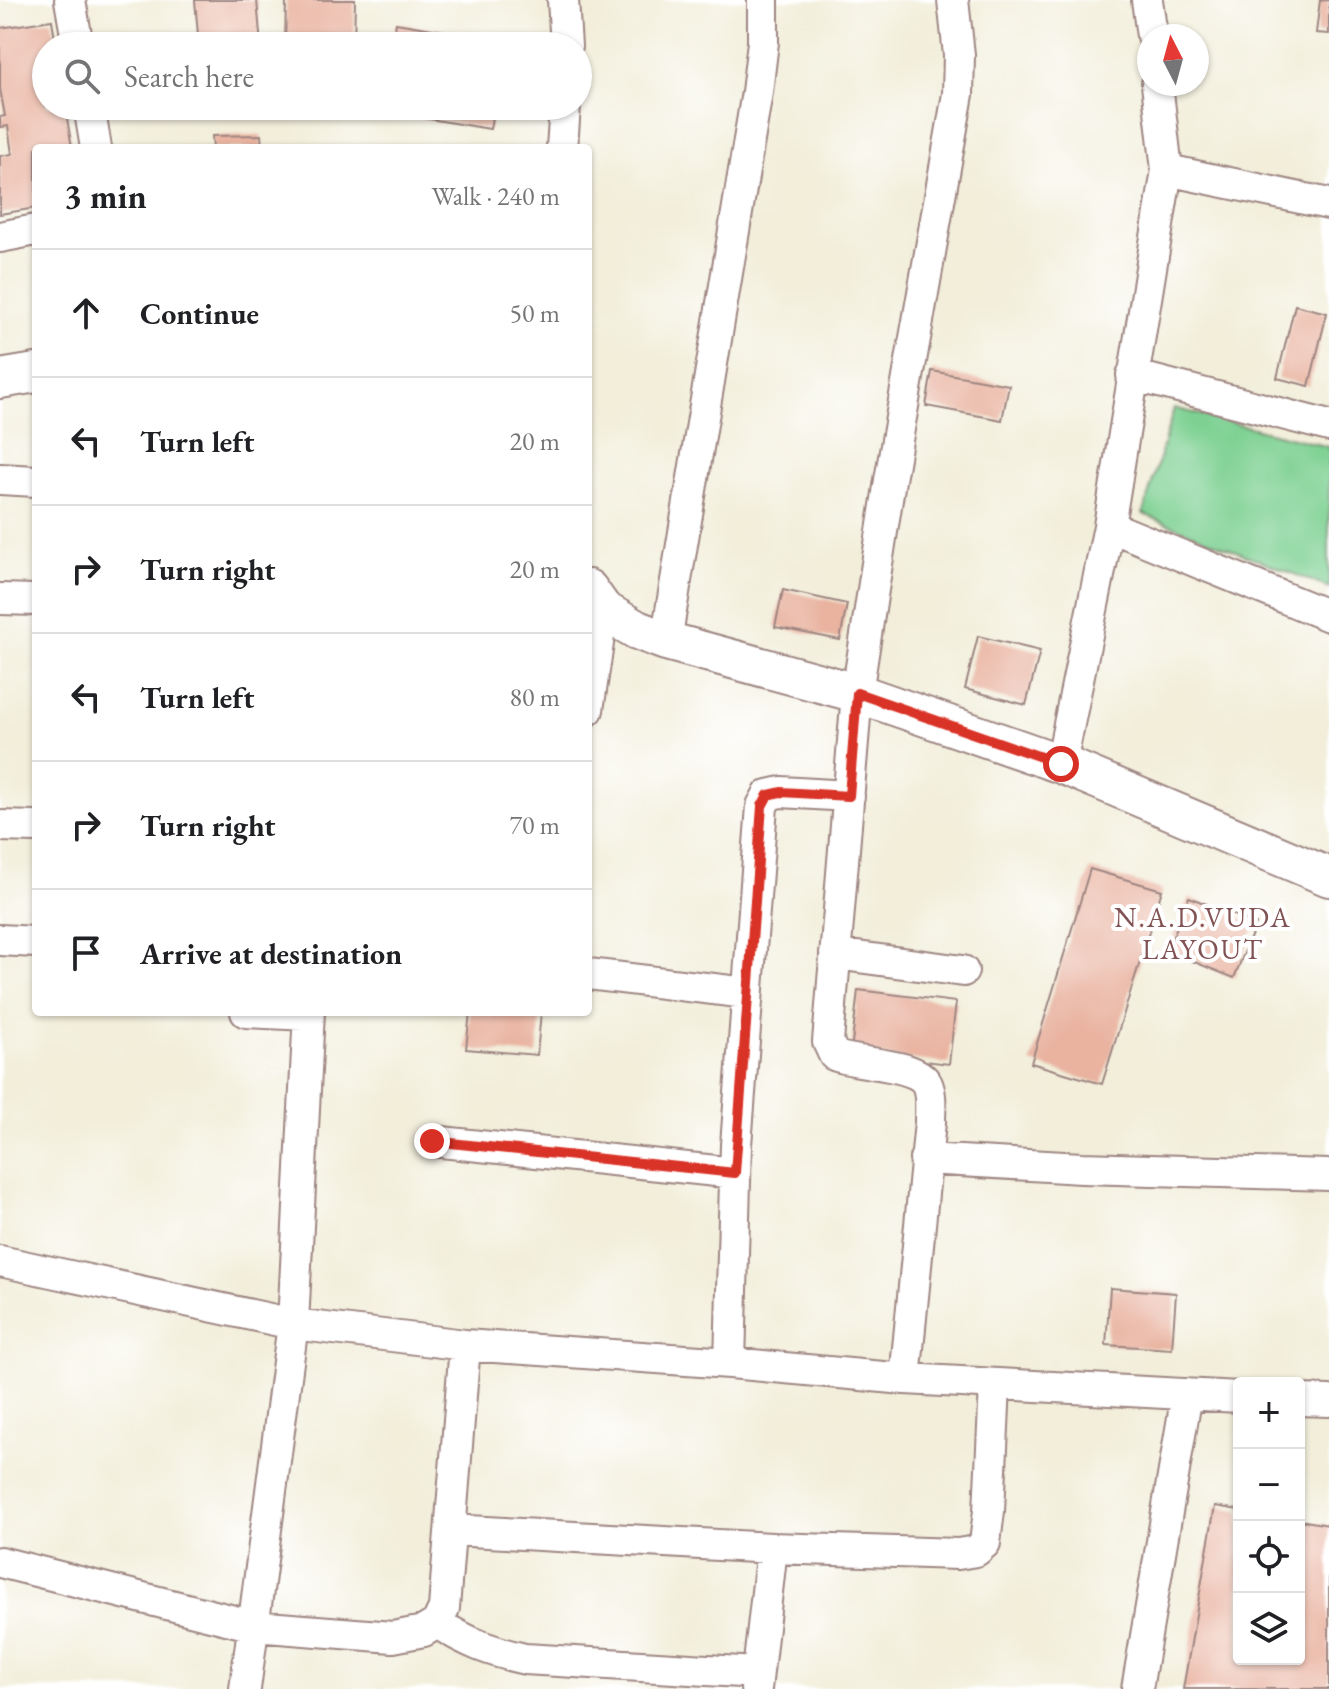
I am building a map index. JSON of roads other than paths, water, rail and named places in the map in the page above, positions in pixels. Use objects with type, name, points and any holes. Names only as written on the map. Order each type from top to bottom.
[{"type":"street","points":[[70,0],[76,32]]},
{"type":"street","points":[[563,0],[565,32]]},
{"type":"street","points":[[666,641],[757,92],[763,42],[763,0]]},
{"type":"street","points":[[905,1379],[930,1099],[927,1083],[912,1070],[848,1061],[834,1055],[828,1042],[857,693],[890,480],[958,94],[959,55],[953,0]]},
{"type":"street","points":[[1147,0],[1150,24]]},
{"type":"street","points":[[1061,764],[1109,526],[1167,170],[1158,96]]},
{"type":"street","points":[[91,120],[95,144]]},
{"type":"street","points":[[562,144],[564,120]]},
{"type":"street","points":[[1167,170],[1329,204]]},
{"type":"street","points":[[0,237],[32,231]]},
{"type":"street","points":[[0,379],[32,374]]},
{"type":"street","points":[[1132,375],[1329,426]]},
{"type":"street","points":[[0,479],[32,481]]},
{"type":"street","points":[[1109,526],[1329,616]]},
{"type":"street","points":[[0,599],[32,600]]},
{"type":"street","points":[[596,599],[637,630],[666,641],[857,693],[1061,764],[1329,877]]},
{"type":"street","points":[[592,654],[596,599]]},
{"type":"street","points":[[730,1363],[735,1173],[762,806],[768,795],[781,792],[849,796]]},
{"type":"street","points":[[0,826],[32,827]]},
{"type":"street","points":[[0,940],[32,942]]},
{"type":"street","points":[[835,954],[963,971]]},
{"type":"street","points":[[592,974],[747,993]]},
{"type":"street","points":[[245,1689],[293,1324],[308,1016]]},
{"type":"street","points":[[432,1141],[735,1173]]},
{"type":"street","points":[[925,1159],[1082,1168],[1329,1175]]},
{"type":"street","points":[[0,1261],[293,1324],[465,1345],[730,1363],[905,1379],[1233,1397]]},
{"type":"street","points":[[0,1562],[254,1626],[393,1637],[424,1631],[437,1623],[444,1608],[465,1345]]},
{"type":"street","points":[[451,1530],[772,1548],[958,1554],[976,1551],[985,1543],[989,1511],[995,1385]]},
{"type":"street","points":[[1137,1689],[1187,1394]]},
{"type":"street","points":[[1305,1400],[1329,1401]]},
{"type":"street","points":[[437,1623],[466,1642],[525,1659],[756,1681],[772,1548]]},
{"type":"district","name":"N.A.D.VUDA LAYOUT","points":[[1203,933]]}]
